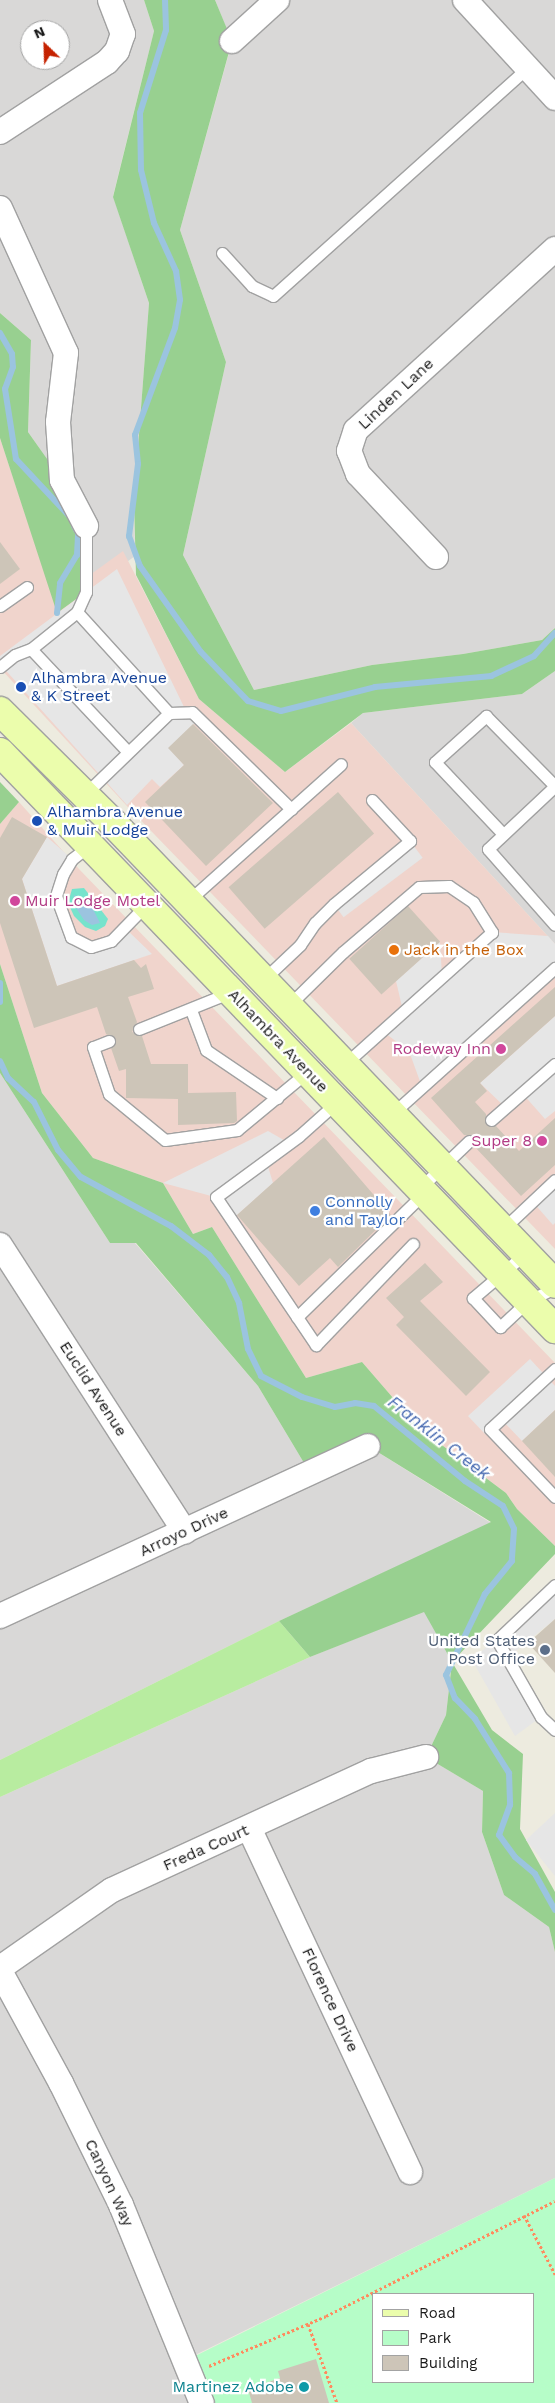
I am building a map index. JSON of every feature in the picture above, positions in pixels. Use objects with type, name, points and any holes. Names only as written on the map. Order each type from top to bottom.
[{"type":"main road","name":"Alhambra Avenue","points":[[0,711],[188,901],[555,1284]]},
{"type":"main road","name":"Alhambra Avenue","points":[[0,752],[555,1330]]},
{"type":"street","points":[[0,132],[107,62],[117,51],[123,34],[110,0]]},
{"type":"street","points":[[232,41],[277,0]]},
{"type":"street","points":[[465,0],[555,98]]},
{"type":"street","points":[[0,208],[66,353],[58,422],[62,480],[86,526]]},
{"type":"street","name":"Linden Lane","points":[[436,557],[358,474],[349,451],[356,430],[555,249]]},
{"type":"street","name":"Euclid Avenue","points":[[0,1245],[185,1532]]},
{"type":"street","name":"Arroyo Drive","points":[[0,1616],[368,1446]]},
{"type":"street","name":"Freda Court","points":[[0,1970],[112,1890],[371,1771],[426,1757]]},
{"type":"street","name":"Florence Drive","points":[[250,1828],[410,2172]]},
{"type":"street","name":"Canyon Way","points":[[0,1970],[61,2083],[121,2205],[202,2403]]},
{"type":"lane","points":[[222,253],[252,286],[273,296],[527,68]]},
{"type":"lane","points":[[0,667],[15,655],[32,649],[77,612],[86,592],[86,526]]},
{"type":"lane","points":[[0,606],[27,587]]},
{"type":"lane","points":[[77,612],[168,713]]},
{"type":"lane","points":[[32,649],[128,752]]},
{"type":"lane","points":[[83,796],[168,713],[192,712],[291,809]]},
{"type":"lane","points":[[503,834],[435,762],[486,716],[555,786],[488,848],[555,925]]},
{"type":"lane","points":[[188,901],[341,764]]},
{"type":"lane","points":[[263,980],[300,945],[315,923],[334,904],[410,841],[372,800]]},
{"type":"lane","points":[[90,845],[72,859],[63,874],[56,896],[71,937],[91,947],[111,941],[147,904]]},
{"type":"lane","points":[[288,1006],[343,952],[419,887],[449,886],[473,902],[492,932],[344,1064]]},
{"type":"lane","points":[[392,1114],[555,968]]},
{"type":"lane","points":[[139,1029],[191,1010],[231,992]]},
{"type":"lane","points":[[191,1010],[206,1050],[276,1098]]},
{"type":"lane","points":[[109,1041],[93,1047],[109,1094],[165,1140],[237,1130],[308,1072]]},
{"type":"lane","points":[[492,1120],[555,1064]]},
{"type":"lane","points":[[336,1102],[299,1136],[216,1197],[316,1345],[413,1244]]},
{"type":"lane","points":[[297,1318],[469,1141]]},
{"type":"lane","points":[[503,1229],[555,1180]]},
{"type":"lane","points":[[526,1254],[473,1298],[500,1327],[528,1301],[555,1288]]},
{"type":"lane","points":[[555,1369],[490,1429],[555,1497]]},
{"type":"lane","points":[[555,1585],[497,1640],[541,1717],[555,1730]]},
{"type":"path","points":[[190,2374],[308,2323],[555,2200]]},
{"type":"path","points":[[524,2215],[555,2274]]},
{"type":"path","points":[[308,2323],[337,2403]]},
{"type":"shaded area","points":[[0,0],[144,0],[154,31],[113,196],[149,303],[134,500],[135,556],[86,592],[62,480],[28,432],[31,340],[0,313]]},
{"type":"shaded area","points":[[215,0],[555,0],[555,628],[542,640],[463,654],[372,665],[254,690],[183,555],[226,362],[180,230],[232,42]]},
{"type":"shaded area","points":[[0,438],[54,601],[123,551],[199,699],[285,772],[351,723],[555,944],[555,1249],[126,805],[0,668]]},
{"type":"shaded area","points":[[117,569],[185,709],[196,722],[169,748],[184,765],[160,787],[152,779],[127,805],[0,664],[0,656]]},
{"type":"shaded area","points":[[555,671],[555,944],[351,723],[363,713],[522,694]]},
{"type":"shaded area","points":[[19,802],[79,869],[555,1363],[555,1546],[517,1509],[506,1493],[419,1428],[362,1362],[306,1378],[212,1227],[193,1234],[163,1183],[93,1158],[42,1093],[0,964],[0,824]]},
{"type":"shaded area","points":[[47,837],[72,859],[56,896],[71,937],[91,947],[126,929],[152,954],[57,986],[22,879]]},
{"type":"shaded area","points":[[410,841],[423,858],[344,917],[331,901]]},
{"type":"shaded area","points":[[84,888],[108,919],[105,926],[96,931],[85,927],[74,916],[68,903],[72,889]]},
{"type":"shaded area","points":[[74,895],[89,901],[100,923],[92,925],[84,920],[74,905]]},
{"type":"shaded area","points":[[492,932],[548,936],[555,944],[555,968],[422,1087],[409,1051],[381,1030],[403,1011],[396,981],[440,942],[442,976]]},
{"type":"shaded area","points":[[555,1016],[555,1111],[545,1119],[522,1093],[506,1108],[480,1083]]},
{"type":"shaded area","points":[[0,1073],[110,1243],[135,1243],[258,1386],[310,1473],[368,1446],[491,1523],[279,1621],[0,1760]]},
{"type":"shaded area","points":[[268,1131],[289,1143],[266,1160],[273,1183],[236,1216],[229,1217],[215,1197],[163,1183]]},
{"type":"shaded area","points":[[555,1180],[555,1223],[553,1225],[532,1201]]},
{"type":"shaded area","points":[[530,1359],[555,1386],[555,1410],[522,1441],[501,1419],[485,1434],[468,1416]]},
{"type":"shaded area","points":[[555,1585],[555,1619],[507,1658],[541,1717],[515,1736],[472,1660]]},
{"type":"shaded area","points":[[424,1611],[452,1662],[446,1715],[426,1757],[483,1791],[482,1832],[504,1895],[549,1927],[555,1952],[555,2178],[185,2360],[202,2403],[0,2403],[0,1797],[310,1657]]},
{"type":"shaded area","points":[[555,1813],[555,1876],[526,1840]]},
{"type":"green space","points":[[144,0],[215,0],[232,41],[180,230],[226,362],[183,555],[254,690],[372,665],[463,654],[542,640],[555,628],[555,671],[522,694],[363,713],[285,772],[199,699],[136,575],[134,500],[149,303],[113,197],[154,31]]},
{"type":"green space","points":[[0,313],[31,340],[28,432],[62,480],[86,526],[86,592],[57,613],[0,438]]},
{"type":"green space","points":[[0,782],[19,802],[0,824]]},
{"type":"green space","points":[[0,964],[42,1093],[93,1158],[163,1183],[193,1234],[212,1227],[306,1378],[362,1362],[419,1428],[506,1493],[517,1509],[555,1546],[555,1554],[452,1662],[424,1612],[310,1657],[279,1621],[491,1522],[368,1446],[310,1473],[258,1386],[136,1243],[110,1243],[0,1073]]},
{"type":"green space","points":[[279,1621],[310,1657],[0,1797],[0,1760]]},
{"type":"green space","points":[[452,1662],[492,1730],[523,1754],[520,1829],[555,1892],[555,1952],[549,1927],[504,1895],[482,1832],[483,1791],[426,1757],[446,1715]]},
{"type":"green space","points":[[555,2178],[555,2403],[202,2403],[185,2361]]},
{"type":"building","points":[[0,542],[20,569],[0,584]]},
{"type":"building","points":[[193,724],[273,803],[206,866],[145,802],[184,765],[168,748]]},
{"type":"building","points":[[338,792],[374,834],[265,929],[229,887]]},
{"type":"building","name":"Muir Lodge Motel","points":[[12,817],[47,837],[22,879],[57,986],[134,960],[141,968],[146,964],[154,989],[128,997],[137,1022],[132,1032],[142,1036],[151,1064],[188,1064],[188,1093],[236,1092],[237,1121],[234,1123],[178,1125],[178,1099],[126,1098],[126,1069],[119,1071],[111,1048],[116,1039],[106,1034],[97,1007],[34,1028],[0,923],[0,838]]},
{"type":"building","name":"Jack in the Box","points":[[408,906],[440,942],[381,995],[349,959]]},
{"type":"building","name":"Rodeway Inn","points":[[555,987],[555,1016],[480,1083],[487,1091],[475,1102],[486,1114],[486,1125],[496,1126],[519,1151],[555,1118],[555,1165],[521,1196],[474,1146],[475,1136],[464,1135],[431,1098]]},
{"type":"building","name":"Connolly and Taylor","points":[[324,1137],[391,1215],[338,1267],[330,1258],[299,1286],[237,1215]]},
{"type":"building","points":[[425,1263],[443,1282],[420,1301],[490,1372],[466,1396],[396,1325],[404,1317],[386,1298]]},
{"type":"building","points":[[555,1410],[555,1477],[522,1441]]},
{"type":"building","name":"United States Post Office","points":[[555,1619],[555,1673],[528,1643]]},
{"type":"building","name":"Martinez Adobe","points":[[316,2359],[329,2403],[252,2403],[248,2389],[280,2378],[278,2371]]},
{"type":"waterway","points":[[165,0],[166,30],[140,113],[141,170],[154,223],[176,271],[180,300],[175,328],[135,435],[138,464],[129,536],[140,566],[201,652],[248,701],[281,711],[375,687],[491,676],[534,656],[555,633]]},
{"type":"waterway","name":"Franklin Creek","points":[[0,333],[12,354],[13,367],[5,389],[16,459],[70,517]]},
{"type":"waterway","name":"Franklin Creek","points":[[57,613],[60,583],[77,555],[78,533],[74,526]]},
{"type":"waterway","name":"Franklin Creek","points":[[0,983],[0,1002]]},
{"type":"waterway","name":"Franklin Creek","points":[[0,1061],[8,1078],[34,1102],[58,1150],[81,1177],[171,1226],[209,1255],[227,1277],[239,1303],[248,1349],[261,1376],[302,1397],[335,1407],[355,1403],[374,1406],[465,1481],[503,1506],[514,1529],[512,1561],[485,1594],[446,1675],[455,1698],[475,1719],[509,1773],[510,1805],[499,1835],[515,1857],[535,1874],[555,1910]]},
{"type":"place","name":"Alhambra Avenue & K Street","points":[[21,687]]},
{"type":"place","name":"Alhambra Avenue & Muir Lodge","points":[[37,821]]},
{"type":"place","name":"Muir Lodge Motel","points":[[15,901]]},
{"type":"place","name":"Jack in the Box","points":[[394,950]]},
{"type":"place","name":"Rodeway Inn","points":[[501,1049]]},
{"type":"place","name":"Super 8","points":[[542,1141]]},
{"type":"place","name":"Connolly and Taylor","points":[[315,1211]]},
{"type":"place","name":"United States Post Office","points":[[545,1650]]},
{"type":"place","name":"Martinez Adobe","points":[[304,2387]]}]
